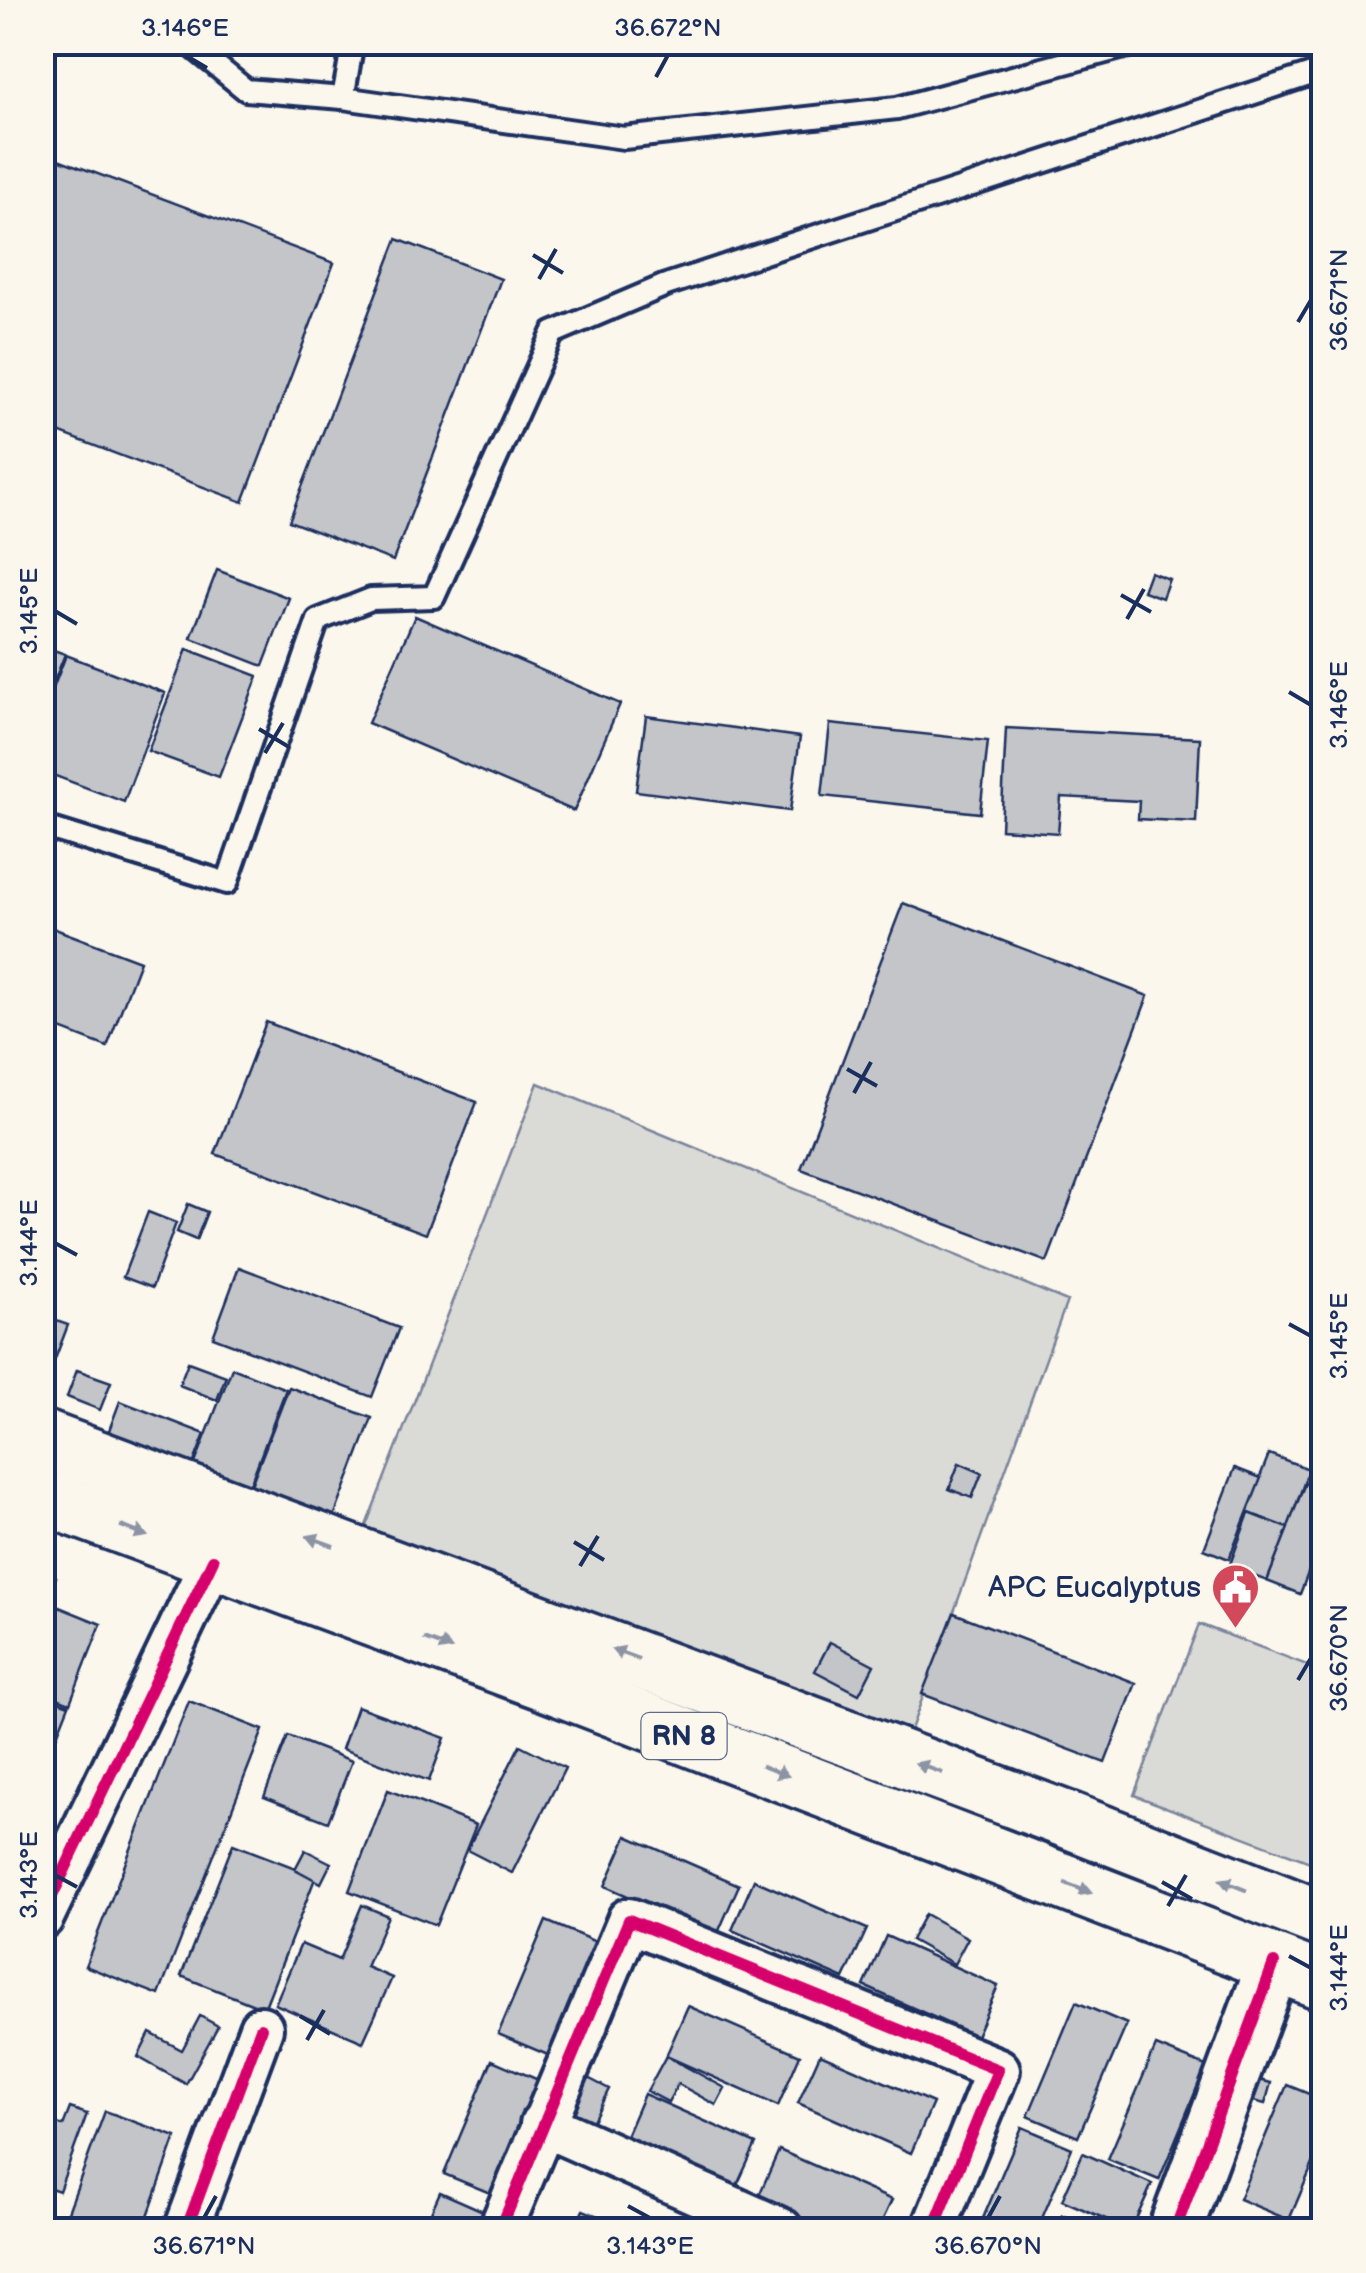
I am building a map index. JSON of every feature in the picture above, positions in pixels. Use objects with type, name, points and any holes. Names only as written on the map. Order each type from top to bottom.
[{"type":"main road","name":"RN 8","points":[[42,1438],[1068,1820],[1324,1920]]},
{"type":"main road","name":"RN 8","points":[[42,1496],[1299,1972]]},
{"type":"street","points":[[42,1917],[213,1560]]},
{"type":"street","points":[[500,2230],[629,1920],[998,2070],[932,2230]]},
{"type":"street","points":[[1175,2230],[1299,1972]]},
{"type":"street","points":[[186,2230],[261,2028]]},
{"type":"street","points":[[542,2124],[781,2230]]},
{"type":"lane","points":[[188,42],[246,90],[343,98],[624,138],[898,108],[1142,42]]},
{"type":"lane","points":[[343,98],[353,42]]},
{"type":"lane","points":[[42,826],[228,883],[318,620],[372,600],[434,596],[553,333],[666,285],[1324,70]]},
{"type":"shaded area","points":[[538,1083],[1067,1301],[901,1757],[355,1554]]},
{"type":"shaded area","points":[[1199,1624],[1323,1671],[1323,1867],[1134,1795]]},
{"type":"building","points":[[42,153],[334,263],[243,502],[42,426]]},
{"type":"building","points":[[397,239],[501,279],[393,561],[289,521]]},
{"type":"building","points":[[217,570],[289,598],[263,666],[191,638]]},
{"type":"building","points":[[1150,572],[1169,579],[1162,598],[1143,591]]},
{"type":"building","points":[[415,616],[620,704],[574,811],[368,723]]},
{"type":"building","points":[[42,646],[65,654],[42,712]]},
{"type":"building","points":[[187,649],[258,676],[219,777],[148,751]]},
{"type":"building","points":[[66,655],[165,693],[124,802],[42,771],[42,717]]},
{"type":"building","points":[[646,716],[800,737],[790,811],[636,791]]},
{"type":"building","points":[[830,724],[988,741],[980,813],[822,796]]},
{"type":"building","points":[[1006,728],[1200,738],[1196,822],[1138,819],[1139,801],[1061,797],[1058,833],[1001,829]]},
{"type":"building","points":[[903,903],[1148,996],[1047,1262],[801,1169]]},
{"type":"building","points":[[42,924],[140,961],[107,1047],[42,1022]]},
{"type":"building","points":[[266,1022],[477,1102],[426,1234],[215,1154]]},
{"type":"building","points":[[188,1204],[207,1212],[196,1240],[177,1232]]},
{"type":"building","points":[[148,1212],[176,1223],[152,1288],[123,1277]]},
{"type":"building","points":[[239,1267],[399,1328],[372,1397],[213,1337]]},
{"type":"building","points":[[42,1316],[68,1325],[44,1388],[42,1388]]},
{"type":"building","points":[[188,1362],[226,1376],[217,1400],[179,1385]]},
{"type":"building","points":[[232,1368],[286,1389],[249,1487],[194,1466]]},
{"type":"building","points":[[77,1370],[111,1382],[100,1410],[67,1397]]},
{"type":"building","points":[[289,1387],[372,1418],[332,1522],[249,1490]]},
{"type":"building","points":[[120,1401],[205,1434],[193,1465],[108,1433]]},
{"type":"building","points":[[1269,1454],[1309,1469],[1288,1528],[1246,1512]]},
{"type":"building","points":[[959,1463],[982,1473],[972,1498],[949,1489]]},
{"type":"building","points":[[1235,1468],[1261,1478],[1229,1559],[1204,1549]]},
{"type":"building","points":[[1305,1483],[1324,1490],[1324,1531],[1300,1594],[1267,1581]]},
{"type":"building","points":[[1249,1513],[1288,1528],[1267,1581],[1229,1567]]},
{"type":"building","points":[[1324,1531],[1324,1571],[1310,1566]]},
{"type":"building","points":[[42,1572],[56,1577],[42,1612]]},
{"type":"building","points":[[59,1607],[101,1624],[70,1703],[42,1692],[42,1648]]},
{"type":"building","points":[[954,1613],[1136,1683],[1105,1763],[922,1694]]},
{"type":"building","points":[[830,1642],[874,1665],[859,1694],[815,1671]]},
{"type":"building","points":[[42,1695],[69,1705],[42,1773]]},
{"type":"building","points":[[189,1701],[263,1730],[159,1995],[85,1966]]},
{"type":"building","points":[[357,1706],[445,1738],[429,1781],[342,1749]]},
{"type":"building","points":[[288,1736],[352,1761],[328,1822],[264,1797]]},
{"type":"building","points":[[520,1745],[565,1768],[512,1873],[467,1850]]},
{"type":"building","points":[[388,1790],[476,1825],[436,1925],[349,1891]]},
{"type":"building","points":[[627,1836],[739,1885],[717,1935],[605,1886]]},
{"type":"building","points":[[233,1844],[316,1876],[264,2009],[181,1976]]},
{"type":"building","points":[[305,1850],[331,1863],[321,1883],[295,1869]]},
{"type":"building","points":[[754,1880],[867,1929],[844,1979],[732,1930]]},
{"type":"building","points":[[362,1905],[388,1916],[366,1967],[392,1978],[363,2042],[275,2004],[301,1944],[339,1960]]},
{"type":"building","points":[[925,1914],[968,1938],[954,1964],[911,1940]]},
{"type":"building","points":[[546,1921],[596,1942],[548,2055],[498,2034]]},
{"type":"building","points":[[886,1936],[998,1986],[976,2036],[864,1986]]},
{"type":"building","points":[[1076,2002],[1127,2024],[1078,2137],[1028,2116]]},
{"type":"building","points":[[688,2006],[800,2055],[778,2106],[666,2056]]},
{"type":"building","points":[[200,2016],[218,2026],[186,2084],[138,2057],[150,2033],[182,2050]]},
{"type":"building","points":[[1156,2046],[1206,2066],[1159,2180],[1108,2159]]},
{"type":"building","points":[[820,2054],[933,2103],[911,2153],[798,2103]]},
{"type":"building","points":[[666,2056],[725,2088],[716,2105],[678,2084],[668,2102],[647,2091]]},
{"type":"building","points":[[492,2060],[543,2082],[495,2195],[444,2174]]},
{"type":"building","points":[[1235,2074],[1271,2083],[1265,2104],[1230,2095]]},
{"type":"building","points":[[586,2077],[609,2089],[583,2140],[560,2128]]},
{"type":"building","points":[[1287,2085],[1324,2100],[1324,2138],[1289,2220],[1239,2199]]},
{"type":"building","points":[[644,2094],[756,2144],[733,2194],[622,2145]]},
{"type":"building","points":[[70,2108],[87,2114],[59,2191],[42,2185],[42,2118],[63,2126]]},
{"type":"building","points":[[105,2111],[176,2137],[143,2230],[84,2230],[64,2223]]},
{"type":"building","points":[[1022,2127],[1072,2148],[1037,2230],[978,2230]]},
{"type":"building","points":[[779,2150],[892,2200],[878,2230],[826,2230],[757,2200]]},
{"type":"building","points":[[1083,2153],[1152,2184],[1131,2230],[1062,2200]]},
{"type":"building","points":[[440,2192],[490,2214],[483,2230],[423,2230]]},
{"type":"building","points":[[583,2210],[632,2230],[574,2230]]},
{"type":"building","points":[[1062,2215],[1103,2230],[1056,2230]]},
{"type":"cycle path","points":[[42,1917],[213,1560]]},
{"type":"cycle path","points":[[500,2230],[629,1920],[998,2070],[933,2230]]},
{"type":"cycle path","points":[[1175,2230],[1274,1963]]},
{"type":"cycle path","points":[[186,2230],[261,2028]]},
{"type":"place","name":"APC Eucalyptus","points":[[1236,1630]]}]
